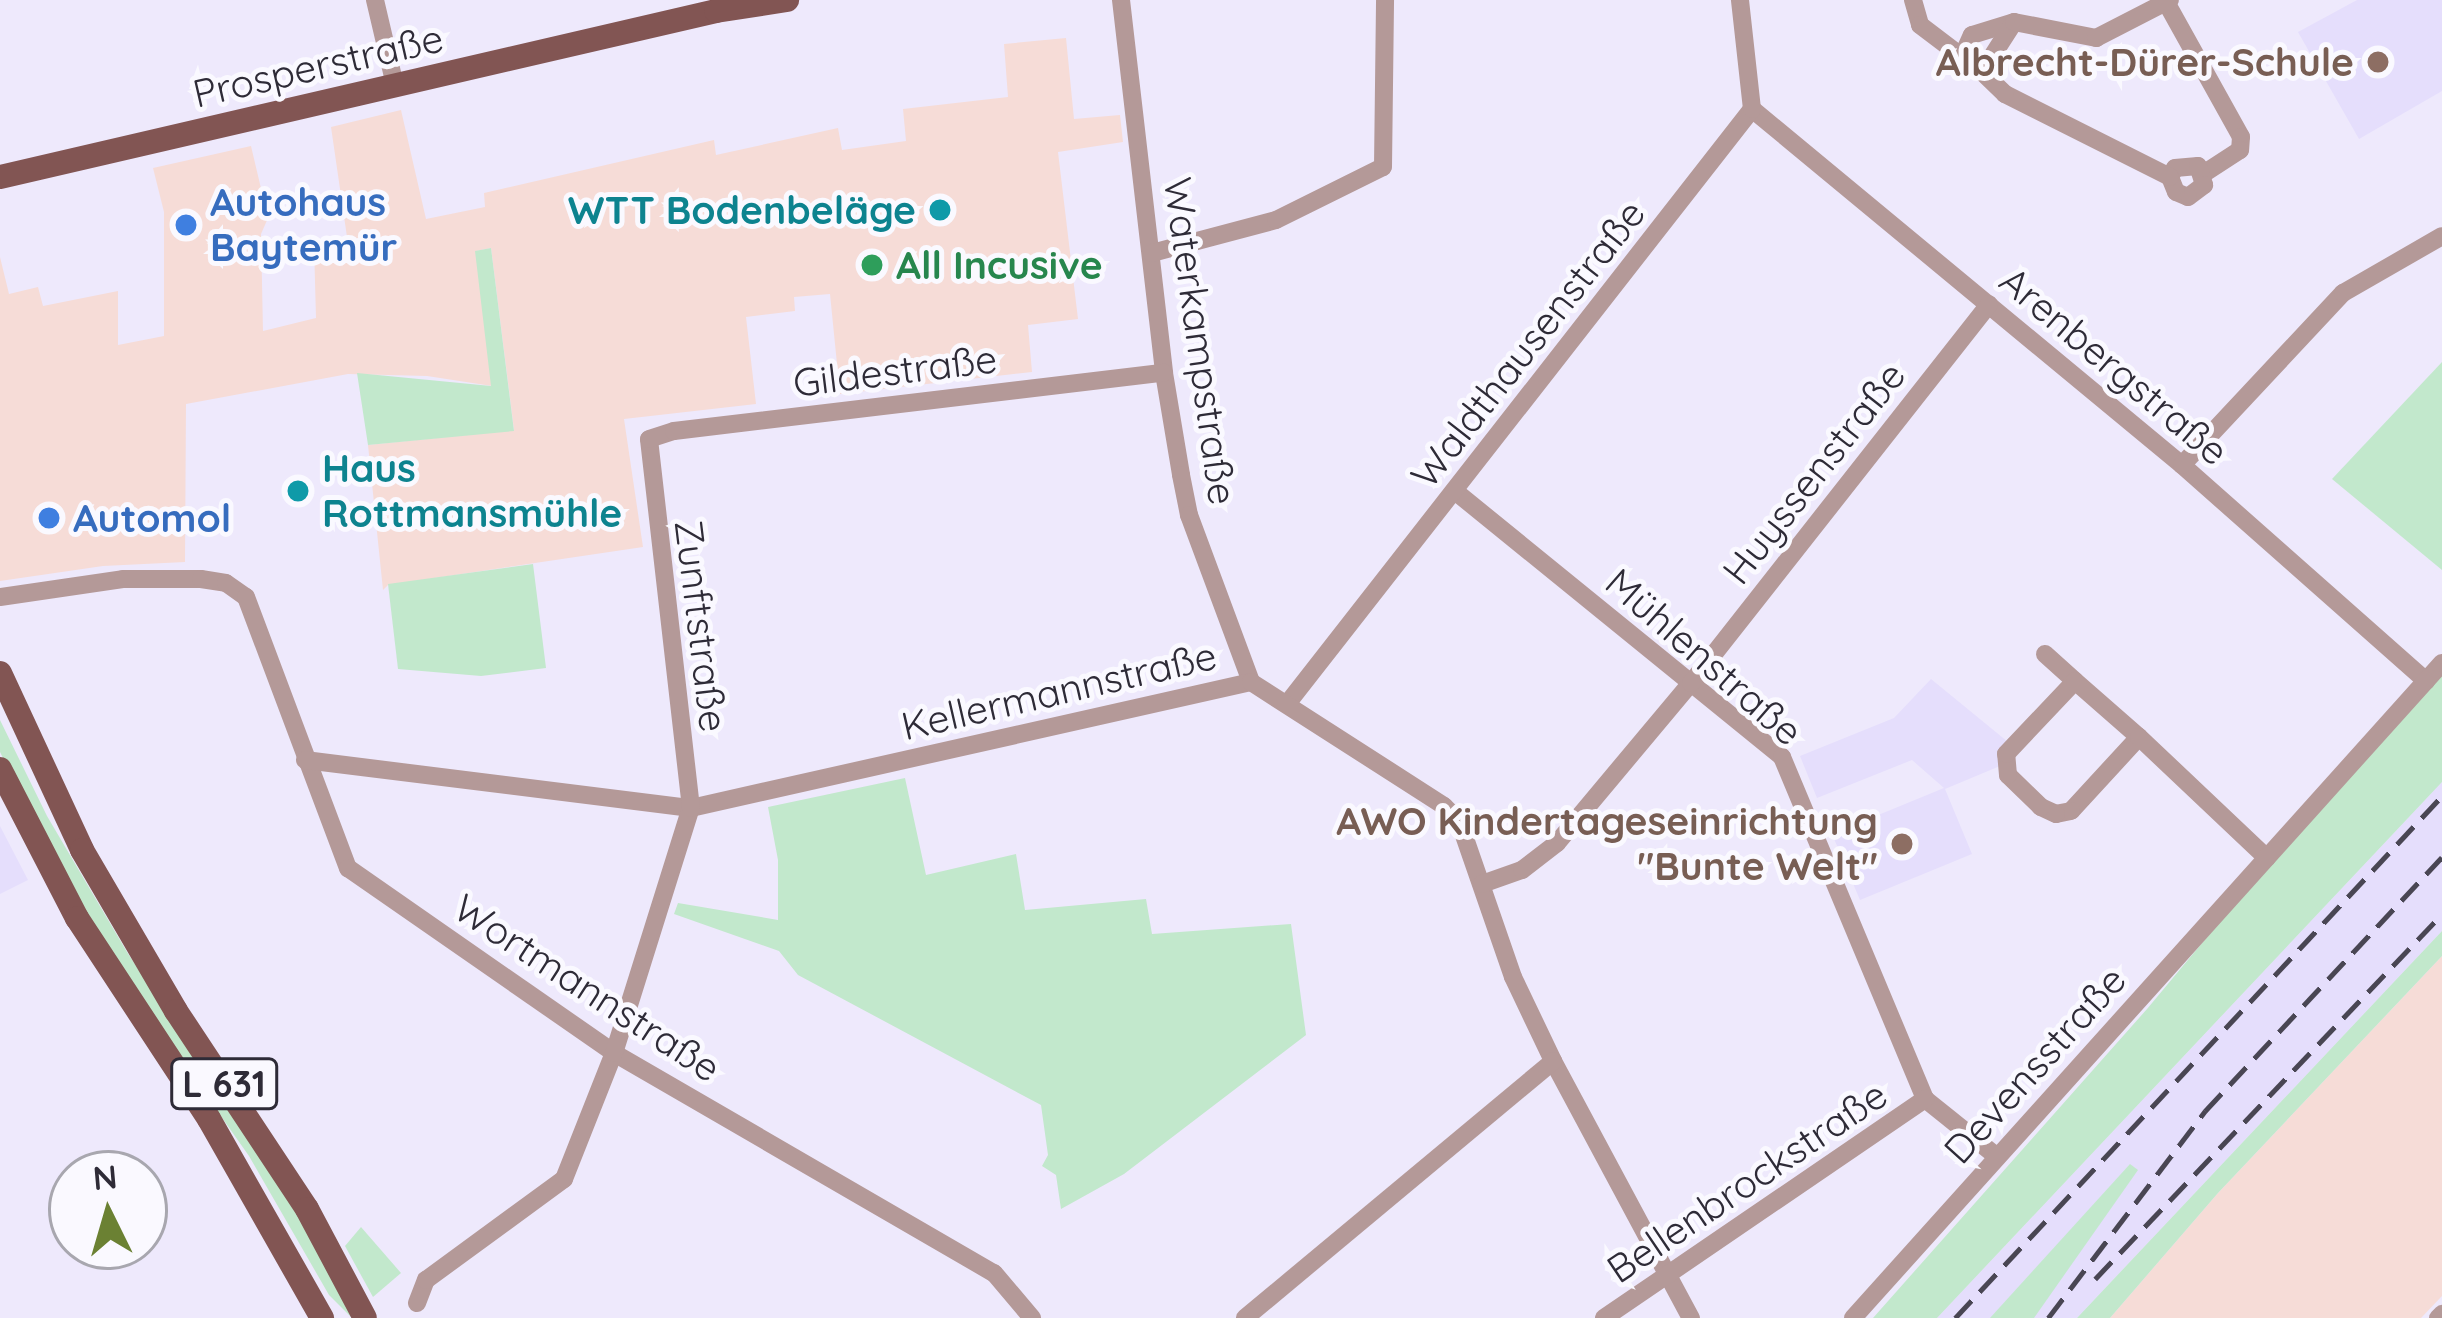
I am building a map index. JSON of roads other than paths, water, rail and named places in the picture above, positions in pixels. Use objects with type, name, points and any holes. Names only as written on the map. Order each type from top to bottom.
[{"type":"main road","name":"Prosperstraße","points":[[2,177],[716,11],[787,0]]},
{"type":"main road","name":"L 631","points":[[0,674],[82,850],[176,1011],[307,1209],[365,1318]]},
{"type":"main road","name":"L 631","points":[[0,769],[76,918],[209,1119],[319,1309]]},
{"type":"street","points":[[375,0],[395,85]]},
{"type":"street","name":"Waterkampstraße","points":[[1121,0],[1164,373],[1189,515],[1251,682]]},
{"type":"street","points":[[1152,253],[1276,220],[1382,166],[1387,153],[1385,0]]},
{"type":"street","points":[[1740,0],[1752,109]]},
{"type":"street","points":[[1912,0],[1920,25],[2006,94],[2170,177],[2176,192],[2188,197],[2204,185],[2204,174],[2240,150],[2241,137],[2168,1],[2096,38],[2014,22],[1972,35],[1962,57]]},
{"type":"street","points":[[1982,72],[2014,22]]},
{"type":"street","name":"Arenbergstraße","points":[[1752,109],[2182,465],[2426,681]]},
{"type":"street","name":"Waldthausenstraße","points":[[1287,704],[1752,109]]},
{"type":"street","points":[[2182,465],[2343,293],[2442,236]]},
{"type":"street","name":"Huyssenstraße","points":[[1483,884],[1522,870],[1557,843],[1691,683],[1989,304]]},
{"type":"street","name":"Gildestraße","points":[[646,452],[651,437],[674,431],[1164,373]]},
{"type":"street","name":"Zunftstraße","points":[[646,452],[691,808]]},
{"type":"street","name":"Mühlenstraße","points":[[1456,491],[1782,757],[1925,1100],[1995,1155]]},
{"type":"street","name":"Wortmannstraße","points":[[0,597],[123,579],[226,583],[246,597],[348,868],[614,1053],[994,1274],[1032,1318]]},
{"type":"street","points":[[2045,654],[2267,858]]},
{"type":"street","name":"Devensstraße","points":[[1853,1318],[2442,663]]},
{"type":"street","points":[[2075,681],[2006,754],[2008,775],[2042,807],[2056,814],[2071,812],[2139,737]]},
{"type":"street","name":"Kellermannstraße","points":[[305,760],[691,808],[1251,682],[1452,812],[1514,976],[1553,1061],[1690,1318]]},
{"type":"street","points":[[417,1303],[426,1280],[564,1179],[614,1053],[691,808]]},
{"type":"street","points":[[1245,1318],[1553,1061]]},
{"type":"street","name":"Bellenbrockstraße","points":[[1604,1318],[1925,1100]]},
{"type":"street","points":[[319,1309],[335,1318]]},
{"type":"railway","points":[[1955,1318],[2442,796]]},
{"type":"railway","points":[[2048,1318],[2205,1111],[2442,857]]},
{"type":"railway","points":[[2095,1279],[2442,914]]},
{"type":"place","name":"Albrecht-Dürer-Schule","points":[[2378,62]]},
{"type":"place","name":"WTT Bodenbeläge","points":[[940,210]]},
{"type":"place","name":"Autohaus Baytemür","points":[[186,225]]},
{"type":"place","name":"All Incusive","points":[[872,265]]},
{"type":"place","name":"Haus Rottmansmühle","points":[[298,491]]},
{"type":"place","name":"Automol","points":[[49,518]]},
{"type":"place","name":"AWO Kindertageseinrichtung \"Bunte Welt\"","points":[[1902,844]]}]
